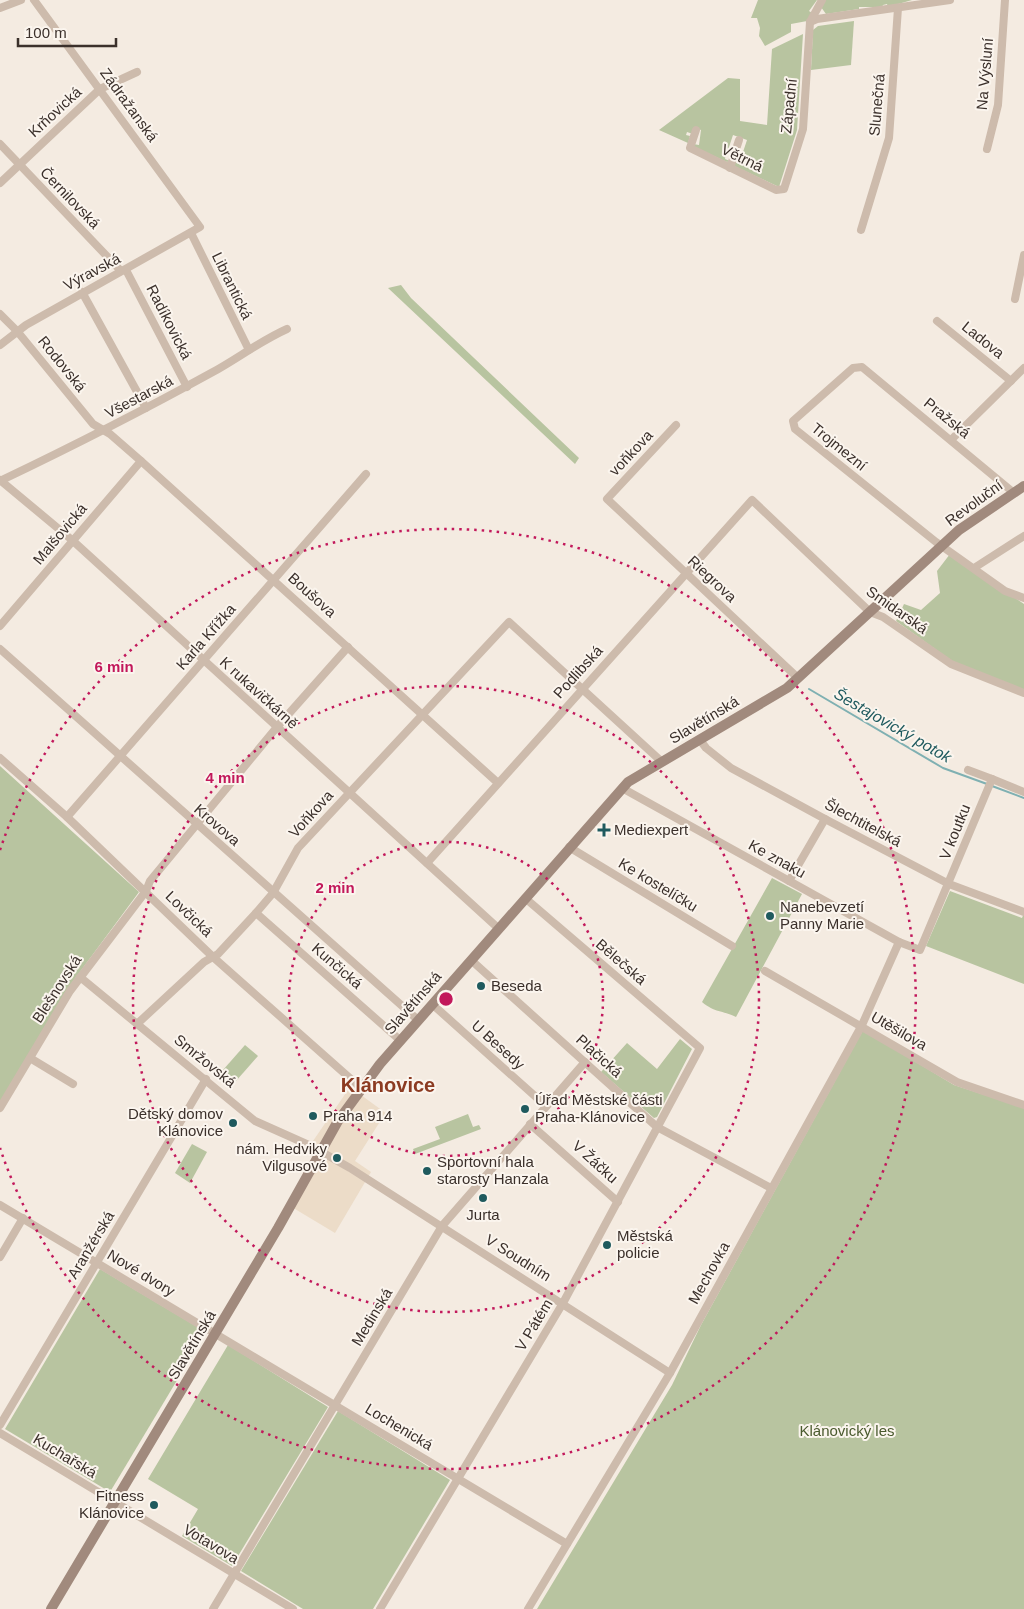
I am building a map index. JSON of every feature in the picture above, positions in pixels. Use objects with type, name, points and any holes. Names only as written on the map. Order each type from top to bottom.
[{"type":"street","points":[[0,8],[21,0]]},
{"type":"street","name":"Zádražanská","points":[[34,0],[200,227]]},
{"type":"street","points":[[810,22],[822,0]]},
{"type":"street","points":[[810,22],[817,19],[898,8],[916,3],[950,0]]},
{"type":"street","name":"Na Výsluní","points":[[987,149],[998,105],[1005,0]]},
{"type":"street","name":"Slunečná","points":[[861,230],[889,138],[898,8]]},
{"type":"street","name":"Západní","points":[[783,190],[803,129],[810,22]]},
{"type":"street","name":"Krňovická","points":[[0,183],[100,89],[137,72]]},
{"type":"street","name":"Větrná","points":[[696,130],[690,148],[776,190],[783,190]]},
{"type":"street","points":[[730,168],[739,140]]},
{"type":"street","name":"Černilovská","points":[[0,144],[124,270]]},
{"type":"street","name":"Výravská","points":[[0,345],[17,331],[82,292],[191,234],[200,227]]},
{"type":"street","name":"Librantická","points":[[191,234],[249,350]]},
{"type":"street","points":[[1015,299],[1024,255]]},
{"type":"street","name":"Radíkovická","points":[[124,270],[187,387]]},
{"type":"street","points":[[82,292],[146,408]]},
{"type":"street","name":"Rodovská","points":[[0,314],[17,331],[93,424],[103,432]]},
{"type":"street","name":"Ladova","points":[[937,321],[1011,381]]},
{"type":"street","name":"Všestarská","points":[[0,480],[103,432],[187,387],[287,328]]},
{"type":"street","name":"Pražská","points":[[862,367],[952,439],[1014,492]]},
{"type":"street","name":"Trojmezní","points":[[862,367],[854,368],[793,422],[795,429],[943,545]]},
{"type":"street","points":[[952,439],[1024,368]]},
{"type":"street","name":"voňkova","points":[[607,499],[676,425]]},
{"type":"street","name":"Boušova","points":[[103,432],[110,434],[275,580],[498,783]]},
{"type":"street","name":"Malšovická","points":[[0,626],[141,461]]},
{"type":"street","name":"Karla Křížka","points":[[67,817],[366,474]]},
{"type":"street","name":"K rukavičkárně","points":[[0,480],[72,540],[498,928]]},
{"type":"street","name":"Revoluční","points":[[943,545],[965,526],[1024,486]]},
{"type":"street","name":"Riegrova","points":[[607,499],[798,678]]},
{"type":"street","name":"Podlibská","points":[[427,863],[581,688],[752,500]]},
{"type":"street","name":"Smidarská","points":[[752,500],[870,612],[883,617],[951,664],[1024,694]]},
{"type":"street","points":[[974,568],[1024,536]]},
{"type":"street","points":[[943,545],[1005,591],[1024,598]]},
{"type":"street","name":"Slavětínská","points":[[51,1609],[216,1334],[338,1121],[361,1088],[401,1040],[622,788],[662,762],[787,688],[943,545]]},
{"type":"street","name":"Voňkova","points":[[137,1024],[204,962],[213,957],[256,913],[273,892],[298,848],[509,622],[581,688]]},
{"type":"street","name":"Blešnovská","points":[[0,1108],[80,977],[146,891],[150,881],[277,727],[348,646]]},
{"type":"street","name":"Krovova","points":[[0,649],[196,825],[418,1020]]},
{"type":"street","points":[[581,688],[662,762]]},
{"type":"street","name":"Šlechtitelská","points":[[700,740],[706,748],[731,768],[824,819],[949,884],[1024,912]]},
{"type":"street","name":"Lovčická","points":[[0,758],[67,817],[213,957],[361,1088]]},
{"type":"street","points":[[968,770],[990,784],[1024,792]]},
{"type":"street","name":"V koutku","points":[[920,950],[990,784]]},
{"type":"street","name":"Ke znaku","points":[[622,788],[898,942],[920,950]]},
{"type":"street","points":[[789,881],[824,819]]},
{"type":"street","name":"Ke kostelíčku","points":[[569,847],[732,946]]},
{"type":"street","name":"Bělečská","points":[[525,898],[700,1048]]},
{"type":"street","name":"Kunčická","points":[[256,913],[401,1040]]},
{"type":"street","name":"Mechovka","points":[[528,1609],[670,1373],[862,1025],[898,942]]},
{"type":"street","name":"Plačická","points":[[471,960],[657,1127],[771,1188]]},
{"type":"street","name":"Utěšilova","points":[[765,970],[851,1022],[862,1025],[958,1082],[1024,1105]]},
{"type":"street","name":"Smržovská","points":[[80,977],[255,1121],[321,1151],[350,1168]]},
{"type":"street","name":"U Besedy","points":[[432,1004],[546,1106]]},
{"type":"street","name":"V Pátém","points":[[380,1609],[563,1303],[700,1048]]},
{"type":"street","points":[[30,1058],[73,1084]]},
{"type":"street","name":"Medinská","points":[[213,1609],[442,1226],[585,1062]]},
{"type":"street","name":"Aranžérská","points":[[0,1425],[206,1079]]},
{"type":"street","name":"V Žáčku","points":[[530,1124],[618,1202]]},
{"type":"street","name":"V Soudním","points":[[350,1168],[670,1373]]},
{"type":"street","name":"Nové dvory","points":[[0,1205],[216,1334]]},
{"type":"street","points":[[0,1258],[23,1218]]},
{"type":"street","name":"Lochenická","points":[[216,1334],[567,1544]]},
{"type":"street","name":"Kuchařská","points":[[0,1433],[115,1502]]},
{"type":"street","name":"Votavova","points":[[115,1502],[293,1609]]},
{"type":"green space","points":[[758,0],[817,0],[809,11],[812,13],[807,21],[791,24],[791,32],[765,46],[759,36],[760,28],[757,18],[751,18]]},
{"type":"green space","points":[[825,0],[912,0],[888,7],[887,4],[882,7],[859,7],[859,9],[826,14],[821,7]]},
{"type":"green space","points":[[854,21],[851,65],[811,70],[813,30],[818,26]]},
{"type":"green space","points":[[803,34],[797,130],[779,187],[734,166],[734,162],[739,164],[741,158],[735,156],[737,150],[743,152],[747,140],[733,135],[729,147],[734,149],[732,155],[726,153],[725,159],[730,161],[727,162],[694,147],[693,144],[699,145],[701,130],[695,128],[693,134],[687,132],[686,135],[690,136],[688,143],[659,130],[728,78],[740,79],[740,121],[767,125],[772,49]]},
{"type":"green space","points":[[401,285],[411,298],[579,458],[575,464],[388,288]]},
{"type":"green space","points":[[950,554],[1024,604],[1024,691],[956,664],[896,621],[904,604],[921,610],[940,593],[937,571]]},
{"type":"green space","points":[[0,766],[139,892],[68,988],[0,1102]]},
{"type":"green space","points":[[772,878],[802,894],[736,1017],[715,1010],[702,1002]]},
{"type":"green space","points":[[950,891],[1022,918],[1024,913],[1024,984],[926,946]]},
{"type":"green space","name":"Klánovický les","points":[[863,1030],[954,1085],[1024,1108],[1024,1609],[537,1609],[672,1385],[701,1325]]},
{"type":"green space","points":[[680,1039],[692,1049],[657,1117],[654,1118],[601,1072],[627,1043],[657,1069]]},
{"type":"green space","points":[[245,1045],[258,1056],[236,1081],[223,1070]]},
{"type":"green space","points":[[468,1114],[473,1127],[479,1125],[481,1129],[415,1154],[413,1149],[440,1139],[435,1127]]},
{"type":"green space","points":[[192,1144],[207,1152],[190,1183],[175,1173]]},
{"type":"green space","points":[[100,1269],[206,1332],[110,1492],[5,1429]]},
{"type":"green space","points":[[228,1345],[328,1407],[232,1566],[182,1536],[198,1509],[148,1479]]},
{"type":"green space","points":[[338,1411],[450,1480],[373,1609],[303,1609],[241,1571]]},
{"type":"shaded area","name":"nám. Hedviky Vilgusové","points":[[350,1087],[387,1114],[381,1120],[355,1161],[371,1172],[335,1233],[290,1206],[318,1156],[309,1150],[313,1141]]},
{"type":"waterway","name":"Šestajovický potok","points":[[809,689],[943,768],[987,784]]},
{"type":"waterway","name":"Šestajovický potok","points":[[992,786],[1024,798]]},
{"type":"place","name":"Mediexpert","points":[[604,830]]},
{"type":"place","name":"Nanebevzetí Panny Marie","points":[[770,916]]},
{"type":"place","name":"Beseda","points":[[481,986]]},
{"type":"place","name":"Úřad Městské části Praha-Klánovice","points":[[525,1109]]},
{"type":"place","name":"Praha 914","points":[[313,1116]]},
{"type":"place","name":"Dětský domov Klánovice","points":[[233,1123]]},
{"type":"place","name":"nám. Hedviky Vilgusové","points":[[337,1158]]},
{"type":"place","name":"Sportovní hala starosty Hanzala","points":[[427,1171]]},
{"type":"place","name":"Jurta","points":[[483,1198]]},
{"type":"place","name":"Městská policie","points":[[607,1245]]},
{"type":"place","name":"Fitness Klánovice","points":[[154,1505]]},
{"type":"district","name":"Klánovice","points":[[388,1085]]}]
